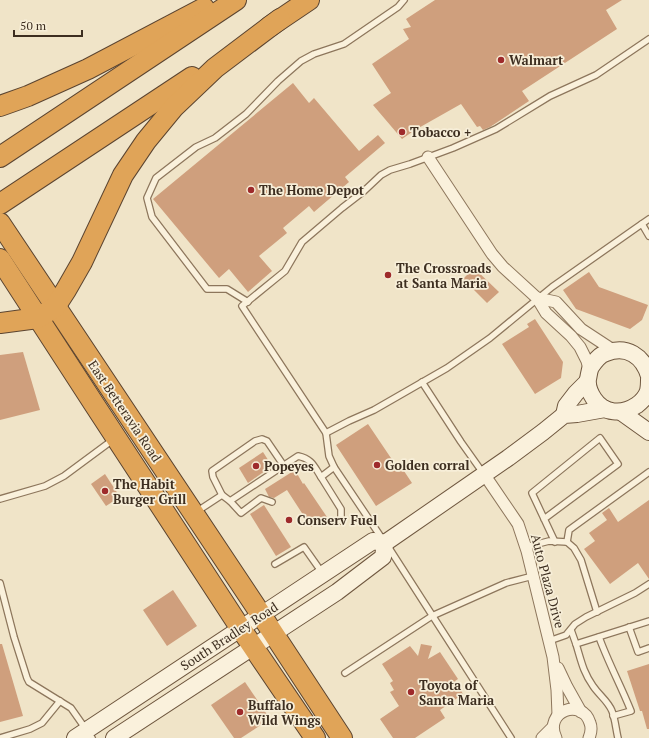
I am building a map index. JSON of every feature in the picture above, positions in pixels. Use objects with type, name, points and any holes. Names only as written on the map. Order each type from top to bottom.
[{"type":"highway","points":[[0,106],[28,96],[88,69],[220,0]]},
{"type":"highway","points":[[0,157],[236,0]]},
{"type":"highway","points":[[0,204],[309,0]]},
{"type":"highway","points":[[0,323],[38,318],[55,307],[82,262],[123,175],[146,141],[174,107],[215,68],[280,19]]},
{"type":"highway","name":"East Betteravia Road","points":[[3,228],[342,738]]},
{"type":"highway","name":"East Betteravia Road","points":[[0,259],[241,629],[315,738]]},
{"type":"street","points":[[428,157],[492,254],[503,267],[537,298],[546,312],[571,336],[580,347],[587,361],[588,376],[590,393],[597,403],[610,411],[621,412],[630,410],[641,402],[647,404],[649,378],[647,368],[639,358],[628,351],[613,350],[603,354],[597,358],[588,376]]},
{"type":"street","points":[[537,298],[556,302],[582,329],[613,350]]},
{"type":"street","points":[[631,353],[649,348]]},
{"type":"street","name":"South Bradley Road","points":[[85,736],[373,541],[385,543],[543,432],[564,415],[566,406],[588,376]]},
{"type":"street","points":[[564,415],[605,409]]},
{"type":"street","points":[[621,412],[649,432]]},
{"type":"street","name":"Auto Plaza Drive","points":[[484,474],[518,524],[526,547],[553,657],[558,715]]},
{"type":"street","name":"South Bradley Road","points":[[114,738],[337,592],[383,557],[385,543]]},
{"type":"street","name":"Auto Plaza Drive","points":[[553,657],[567,687],[582,712],[589,720],[591,725],[590,735]]},
{"type":"street","points":[[542,738],[554,733],[554,723],[558,715],[563,711],[576,709],[582,712]]},
{"type":"lane","points":[[248,302],[227,289],[207,289],[152,217],[147,198],[156,178],[196,147],[215,138],[246,114],[278,81],[301,61],[314,54],[344,44],[398,7],[404,0]]},
{"type":"lane","points":[[511,738],[334,467],[329,456],[326,434],[242,306],[285,272],[302,242],[364,191],[381,175],[390,170],[453,148],[496,129],[550,96],[596,75],[649,39]]},
{"type":"lane","points":[[326,434],[349,421],[374,410],[446,368],[490,338],[537,298],[649,219]]},
{"type":"lane","points":[[642,224],[649,236]]},
{"type":"lane","points":[[422,382],[484,474]]},
{"type":"lane","points":[[0,499],[45,486],[64,476],[116,438]]},
{"type":"lane","points":[[544,519],[618,464],[600,438],[532,493],[544,519],[555,542]]},
{"type":"lane","points":[[272,502],[261,498],[241,513],[222,495],[213,477],[212,470],[254,441],[262,439],[267,441],[284,466]]},
{"type":"lane","points":[[230,501],[298,456],[307,458],[313,464],[341,509],[341,521]]},
{"type":"lane","points":[[321,477],[334,467]]},
{"type":"lane","points":[[567,542],[569,530],[649,472]]},
{"type":"lane","points":[[193,513],[222,495]]},
{"type":"lane","points":[[526,547],[548,541],[567,542],[574,548],[581,560],[597,612]]},
{"type":"lane","points":[[275,564],[304,547],[323,574]]},
{"type":"lane","points":[[346,673],[432,616],[506,583],[533,576]]},
{"type":"lane","points":[[0,583],[14,637],[29,682],[71,708],[85,736]]},
{"type":"lane","points":[[549,641],[566,635],[575,624],[586,617],[635,593],[649,584]]},
{"type":"lane","points":[[576,644],[649,621]]},
{"type":"lane","points":[[629,627],[638,652],[649,648]]},
{"type":"lane","points":[[571,630],[583,670],[594,688],[606,701],[612,711],[618,738]]},
{"type":"lane","points":[[599,637],[631,711],[613,716]]},
{"type":"lane","points":[[0,738],[30,729],[42,723],[60,701]]},
{"type":"building","name":"Walmart","points":[[435,0],[622,0],[606,10],[617,29],[522,91],[529,101],[490,127],[483,130],[480,126],[477,127],[461,104],[402,139],[373,105],[391,93],[372,64],[409,39],[403,29],[411,27],[406,19]]},
{"type":"building","name":"The Home Depot","points":[[293,83],[309,103],[314,98],[359,151],[378,135],[385,143],[345,177],[349,182],[314,212],[309,206],[283,228],[287,233],[259,256],[272,271],[248,292],[229,269],[219,278],[153,199]]},
{"type":"building","points":[[474,268],[499,292],[487,303],[463,279]]},
{"type":"building","points":[[589,272],[599,287],[648,305],[642,320],[630,329],[576,309],[563,290]]},
{"type":"building","points":[[535,319],[563,362],[561,378],[535,394],[502,344],[529,327],[527,324]]},
{"type":"building","points":[[23,352],[40,410],[0,420],[0,355]]},
{"type":"building","points":[[368,424],[397,467],[400,465],[412,483],[376,506],[336,445]]},
{"type":"building","points":[[263,452],[272,466],[248,483],[239,468]]},
{"type":"building","points":[[295,470],[303,484],[304,483],[327,517],[311,527],[287,490],[274,498],[269,497],[265,489]]},
{"type":"building","points":[[105,474],[120,497],[106,506],[91,484]]},
{"type":"building","points":[[649,500],[649,579],[638,563],[610,584],[584,549],[595,541],[589,533],[607,520],[602,513],[609,508],[618,522]]},
{"type":"building","points":[[264,505],[291,547],[276,556],[250,514]]},
{"type":"building","points":[[173,590],[197,626],[167,646],[143,610]]},
{"type":"building","points":[[0,644],[2,644],[23,716],[0,722]]},
{"type":"building","points":[[421,644],[432,646],[428,659],[440,652],[458,679],[455,681],[463,694],[440,710],[445,718],[415,738],[393,738],[380,719],[399,706],[390,692],[394,690],[390,683],[393,681],[382,664],[410,646],[418,656]]},
{"type":"building","points":[[649,664],[649,729],[647,729],[627,671]]},
{"type":"building","name":"Buffalo Wild Wings","points":[[245,682],[270,719],[241,738],[234,738],[211,705]]},
{"type":"place","name":"Walmart","points":[[501,60]]},
{"type":"place","name":"Tobacco +","points":[[402,132]]},
{"type":"place","name":"The Home Depot","points":[[251,190]]},
{"type":"place","name":"The Crossroads at Santa Maria","points":[[388,275]]},
{"type":"place","name":"Golden corral","points":[[377,465]]},
{"type":"place","name":"Popeyes","points":[[256,466]]},
{"type":"place","name":"The Habit Burger Grill","points":[[105,491]]},
{"type":"place","name":"Conserv Fuel","points":[[289,520]]},
{"type":"place","name":"Toyota of Santa Maria","points":[[411,692]]},
{"type":"place","name":"Buffalo Wild Wings","points":[[240,712]]}]
